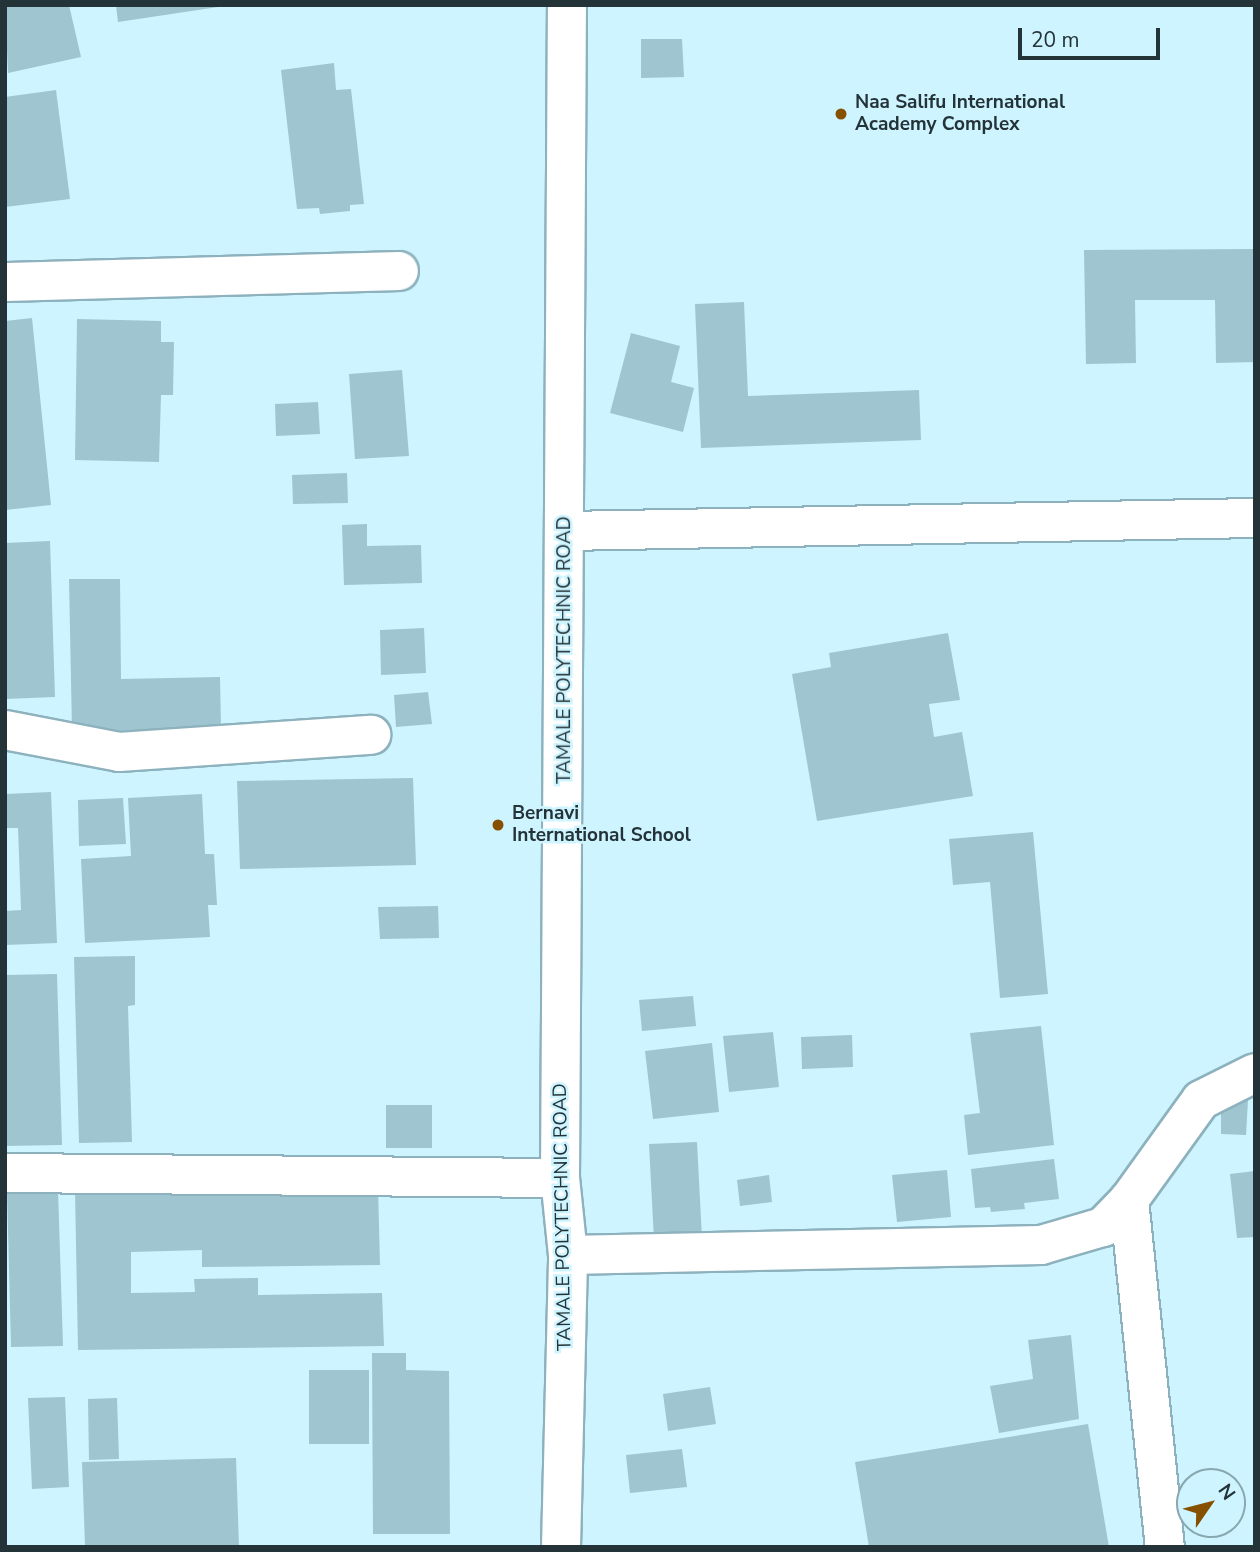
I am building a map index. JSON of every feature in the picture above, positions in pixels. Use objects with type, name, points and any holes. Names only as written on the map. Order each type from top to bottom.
[{"type":"street","name":"TAMALE POLYTECHNIC ROAD","points":[[561,1547],[568,1255],[560,1178],[566,531],[567,5]]},
{"type":"street","points":[[5,282],[399,271]]},
{"type":"street","points":[[566,531],[1255,518]]},
{"type":"street","points":[[5,730],[119,752],[371,735]]},
{"type":"street","points":[[568,1255],[1041,1245],[1102,1227],[1129,1200],[1201,1100],[1255,1073]]},
{"type":"street","points":[[5,1173],[560,1178]]},
{"type":"street","points":[[1129,1200],[1165,1547]]},
{"type":"building","points":[[5,5],[69,5],[81,57],[8,73]]},
{"type":"building","points":[[116,5],[218,5],[218,7],[118,22]]},
{"type":"building","points":[[641,39],[682,39],[684,77],[641,78]]},
{"type":"building","points":[[334,63],[336,90],[351,89],[364,204],[350,205],[350,211],[320,214],[319,208],[297,209],[281,70]]},
{"type":"building","points":[[56,90],[70,199],[5,207],[5,97]]},
{"type":"building","points":[[1255,249],[1255,362],[1216,363],[1215,300],[1135,300],[1136,363],[1086,364],[1084,250]]},
{"type":"building","points":[[744,302],[748,396],[919,390],[921,440],[701,448],[695,304]]},
{"type":"building","points":[[32,318],[51,505],[5,510],[5,321]]},
{"type":"building","points":[[77,319],[161,321],[161,342],[174,342],[173,395],[161,395],[159,462],[75,460]]},
{"type":"building","points":[[631,333],[680,346],[671,382],[694,388],[683,432],[610,413]]},
{"type":"building","points":[[402,370],[409,456],[355,459],[349,374]]},
{"type":"building","points":[[318,402],[320,434],[276,436],[275,404]]},
{"type":"building","points":[[347,473],[348,503],[293,504],[292,475]]},
{"type":"building","points":[[367,524],[367,546],[421,545],[422,583],[344,585],[342,525]]},
{"type":"building","points":[[50,541],[55,697],[5,699],[5,543]]},
{"type":"building","points":[[69,579],[120,579],[121,679],[220,677],[221,729],[72,731]]},
{"type":"building","points":[[424,628],[426,673],[381,675],[380,630]]},
{"type":"building","points":[[948,633],[960,700],[929,704],[934,737],[962,732],[973,796],[817,821],[792,674],[831,667],[829,653]]},
{"type":"building","points":[[428,692],[432,724],[396,727],[394,695]]},
{"type":"building","points":[[413,778],[416,865],[240,869],[237,781]]},
{"type":"building","points":[[51,792],[57,943],[5,945],[5,911],[21,910],[18,828],[5,828],[5,794]]},
{"type":"building","points":[[202,794],[205,854],[214,854],[217,905],[208,905],[210,937],[85,943],[81,859],[131,856],[128,798]]},
{"type":"building","points":[[123,798],[126,844],[79,846],[78,800]]},
{"type":"building","points":[[1033,832],[1048,994],[1000,998],[990,882],[953,885],[949,839]]},
{"type":"building","points":[[438,906],[439,938],[380,939],[378,907]]},
{"type":"building","points":[[135,956],[135,1005],[128,1006],[132,1142],[79,1143],[74,957]]},
{"type":"building","points":[[57,974],[62,1145],[5,1146],[5,975]]},
{"type":"building","points":[[693,996],[696,1026],[642,1031],[639,1000]]},
{"type":"building","points":[[1041,1026],[1054,1145],[968,1155],[964,1115],[980,1113],[970,1033]]},
{"type":"building","points":[[773,1032],[779,1087],[729,1092],[723,1036]]},
{"type":"building","points":[[852,1035],[853,1067],[802,1069],[801,1037]]},
{"type":"building","points":[[712,1043],[719,1112],[653,1119],[645,1051]]},
{"type":"building","points":[[1221,1099],[1248,1100],[1246,1135],[1221,1134]]},
{"type":"building","points":[[386,1105],[432,1105],[432,1148],[386,1148]]},
{"type":"building","points":[[697,1142],[702,1238],[654,1240],[649,1144]]},
{"type":"building","points":[[1054,1159],[1059,1199],[1024,1203],[1025,1209],[991,1212],[990,1207],[975,1208],[971,1169]]},
{"type":"building","points":[[947,1170],[951,1217],[897,1222],[892,1175]]},
{"type":"building","points":[[1255,1171],[1255,1237],[1237,1238],[1230,1174]]},
{"type":"building","points":[[769,1175],[772,1202],[740,1206],[737,1180]]},
{"type":"building","points":[[378,1186],[380,1265],[202,1267],[202,1250],[131,1252],[131,1293],[195,1292],[194,1279],[258,1278],[258,1295],[382,1293],[384,1346],[78,1350],[75,1190]]},
{"type":"building","points":[[7,1190],[58,1190],[63,1346],[11,1347]]},
{"type":"building","points":[[1071,1335],[1079,1419],[999,1433],[990,1386],[1033,1379],[1028,1340]]},
{"type":"building","points":[[372,1353],[406,1353],[406,1370],[449,1371],[450,1534],[373,1534]]},
{"type":"building","points":[[309,1370],[369,1370],[369,1444],[309,1444]]},
{"type":"building","points":[[710,1387],[716,1424],[668,1431],[663,1394]]},
{"type":"building","points":[[65,1397],[69,1487],[32,1489],[28,1398]]},
{"type":"building","points":[[117,1398],[119,1459],[89,1460],[88,1399]]},
{"type":"building","points":[[1088,1424],[1109,1547],[869,1547],[855,1462]]},
{"type":"building","points":[[682,1449],[687,1487],[630,1493],[626,1455]]},
{"type":"building","points":[[236,1458],[239,1547],[85,1545],[82,1462]]},
{"type":"place","name":"Naa Salifu International Academy Complex","points":[[841,114]]},
{"type":"place","name":"Bernavi International School","points":[[498,825]]}]
